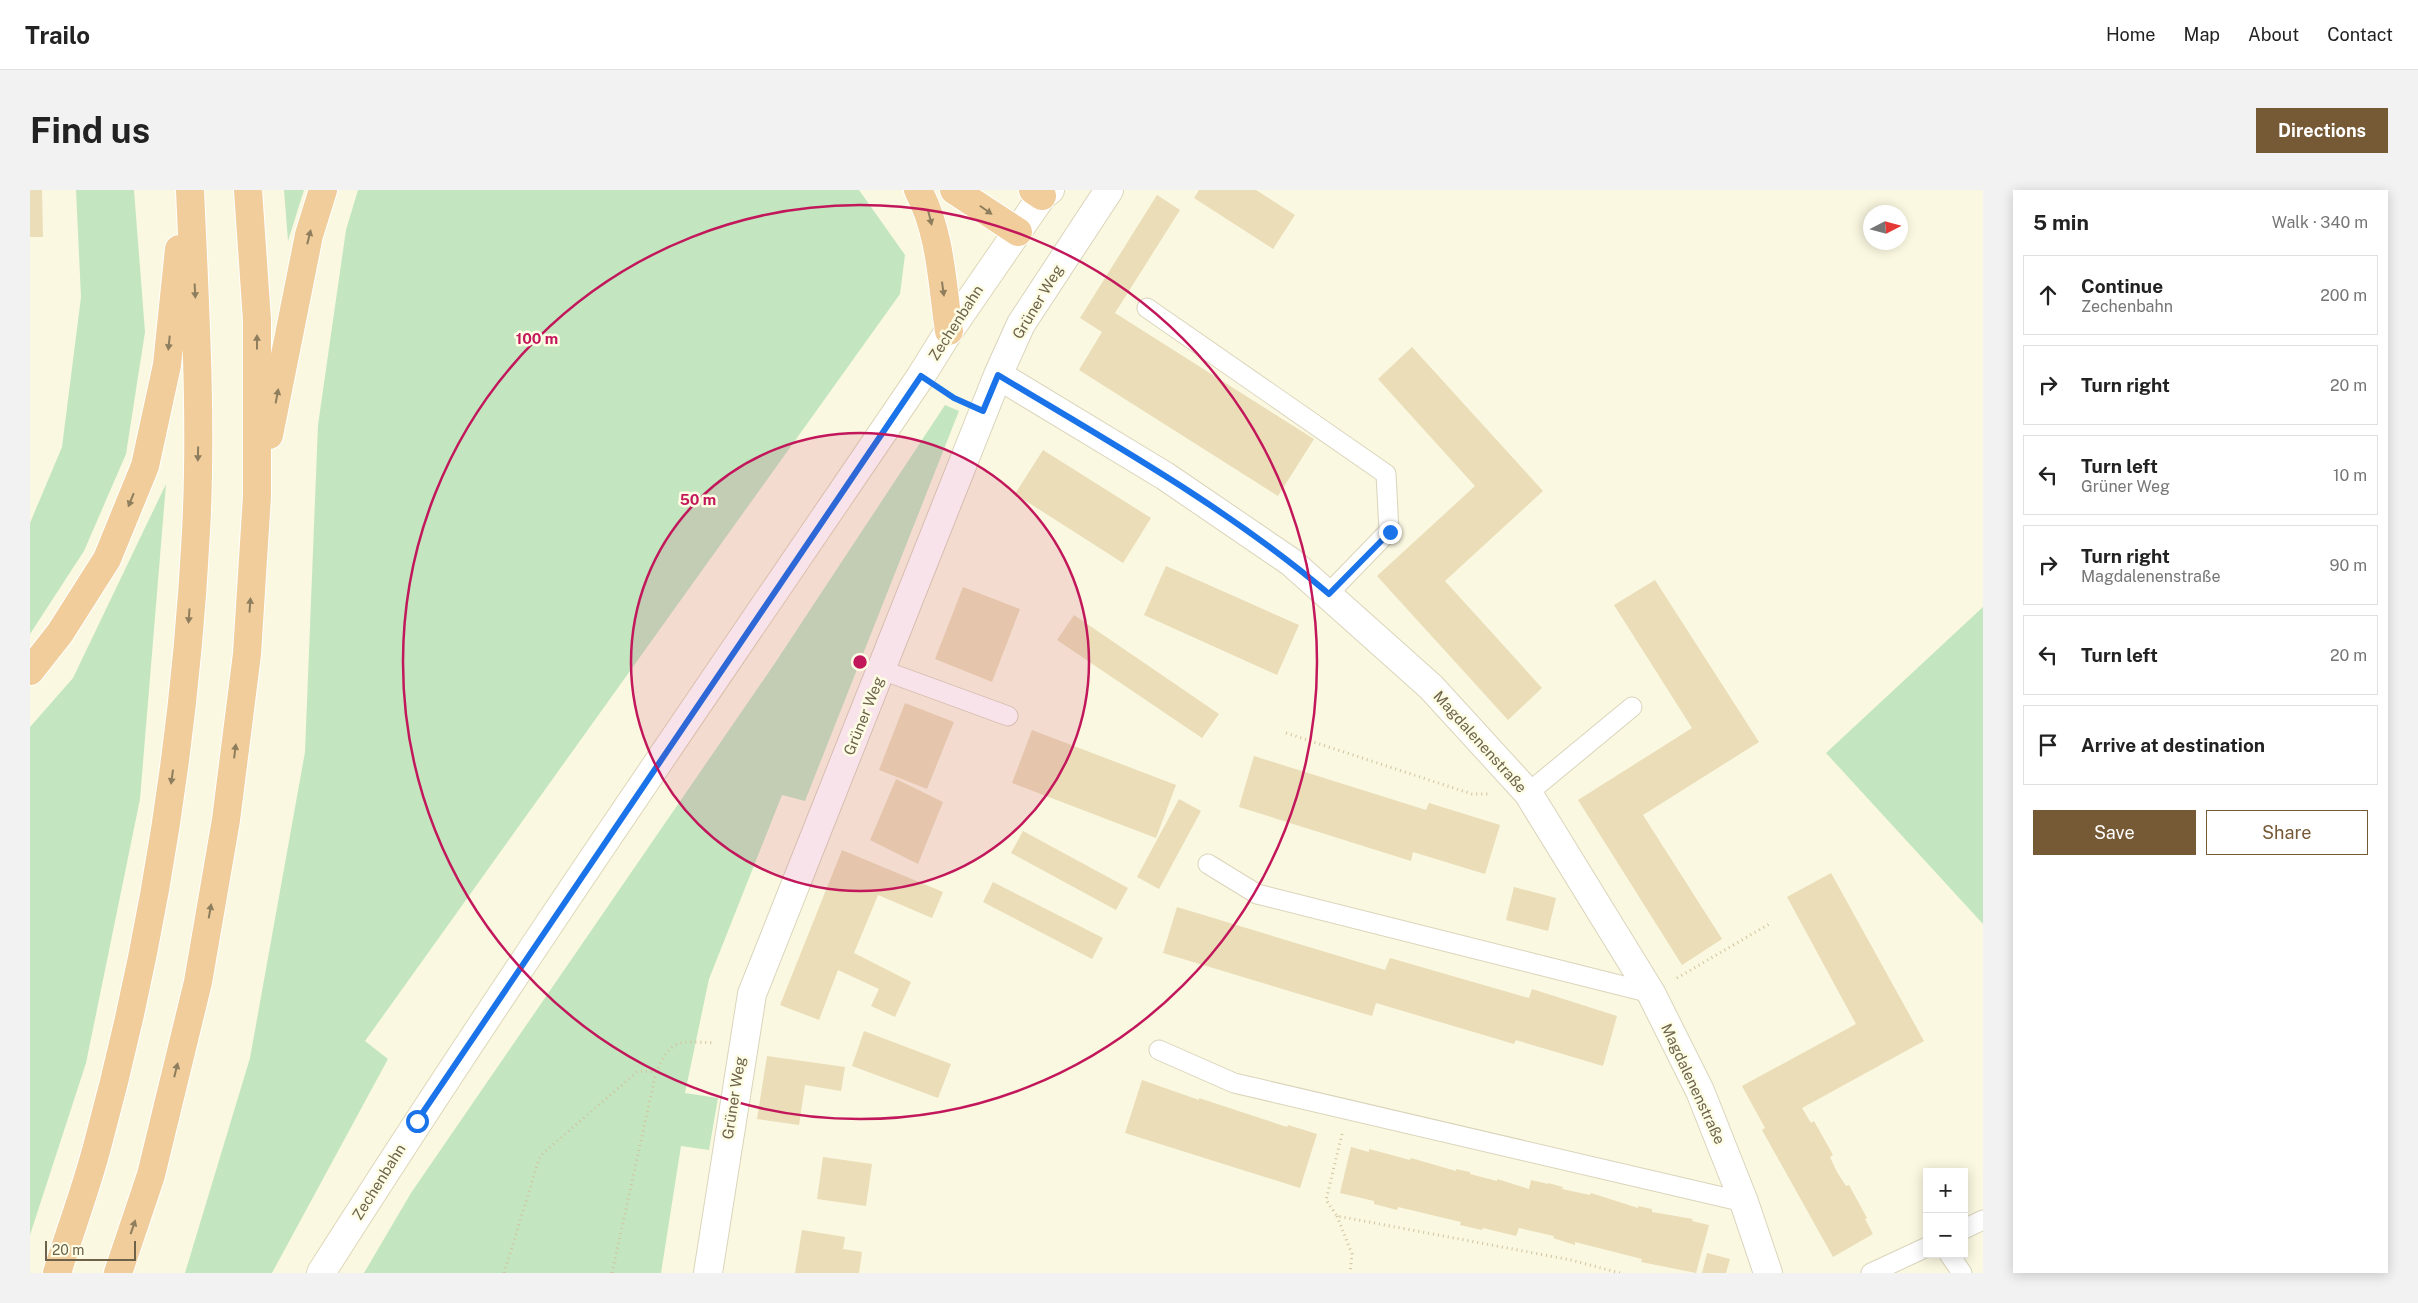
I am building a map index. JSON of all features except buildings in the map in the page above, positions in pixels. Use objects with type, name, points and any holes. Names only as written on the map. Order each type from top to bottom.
[{"type":"highway","points":[[30,671],[60,632],[107,558],[145,466],[167,365],[185,190]]},
{"type":"highway","points":[[57,1273],[97,1149],[135,998],[161,857],[183,699],[196,532],[198,422],[197,327],[190,190]]},
{"type":"highway","points":[[118,1273],[151,1175],[200,973],[226,820],[247,654],[257,496],[257,320],[248,190]]},
{"type":"highway","points":[[257,496],[309,235],[323,190]]},
{"type":"highway","points":[[918,190],[928,209],[938,247],[949,331]]},
{"type":"highway","points":[[954,190],[1018,232]]},
{"type":"street","name":"Grüner Weg","points":[[708,1273],[742,1045],[752,994],[998,375],[1021,324],[1109,190]]},
{"type":"street","name":"Zechenbahn","points":[[321,1273],[417,1121],[921,376],[949,331],[1018,232],[1042,192]]},
{"type":"street","name":"Magdalenenstraße","points":[[998,375],[1165,476],[1291,562],[1431,687],[1528,794],[1651,993],[1700,1091],[1744,1202],[1768,1273]]},
{"type":"lane","points":[[1147,308],[1386,474],[1390,532],[1329,594]]},
{"type":"lane","points":[[882,670],[1008,716]]},
{"type":"lane","points":[[1528,794],[1632,707]]},
{"type":"lane","points":[[1208,864],[1257,894],[1651,993]]},
{"type":"lane","points":[[1160,1050],[1234,1083],[1744,1202]]},
{"type":"lane","points":[[1968,1227],[1983,1220]]},
{"type":"lane","points":[[1871,1273],[1923,1249]]},
{"type":"lane","points":[[1952,1258],[1962,1273]]},
{"type":"path","points":[[921,376],[954,398],[983,411]]},
{"type":"path","points":[[1286,733],[1472,794],[1528,794]]},
{"type":"path","points":[[1651,993],[1771,923]]},
{"type":"path","points":[[612,1273],[656,1072],[665,1052],[682,1042],[742,1045]]},
{"type":"path","points":[[504,1273],[540,1156],[638,1071],[656,1072]]},
{"type":"path","points":[[1348,1110],[1326,1200],[1336,1216],[1352,1254],[1350,1273]]},
{"type":"path","points":[[1336,1216],[1572,1260],[1620,1273]]},
{"type":"green space","points":[[76,190],[134,190],[145,332],[126,454],[84,551],[30,634],[30,523],[62,447],[81,297]]},
{"type":"green space","points":[[284,190],[304,190],[288,241]]},
{"type":"green space","points":[[358,190],[859,190],[905,255],[900,294],[365,1041],[388,1059],[272,1273],[185,1273],[250,1058],[305,752],[318,425],[346,230]]},
{"type":"green space","points":[[945,405],[959,411],[805,801],[782,795],[709,979],[685,1093],[718,1098],[709,1150],[681,1146],[661,1273],[364,1273],[411,1193],[775,663]]},
{"type":"green space","points":[[166,484],[140,799],[86,1063],[30,1235],[30,727],[73,678]]},
{"type":"green space","points":[[1983,607],[1983,924],[1826,753]]},
{"type":"route","points":[[417,1121],[584,871],[921,376],[954,398],[983,411],[998,375],[1165,476],[1291,562],[1329,594],[1390,532]]}]
